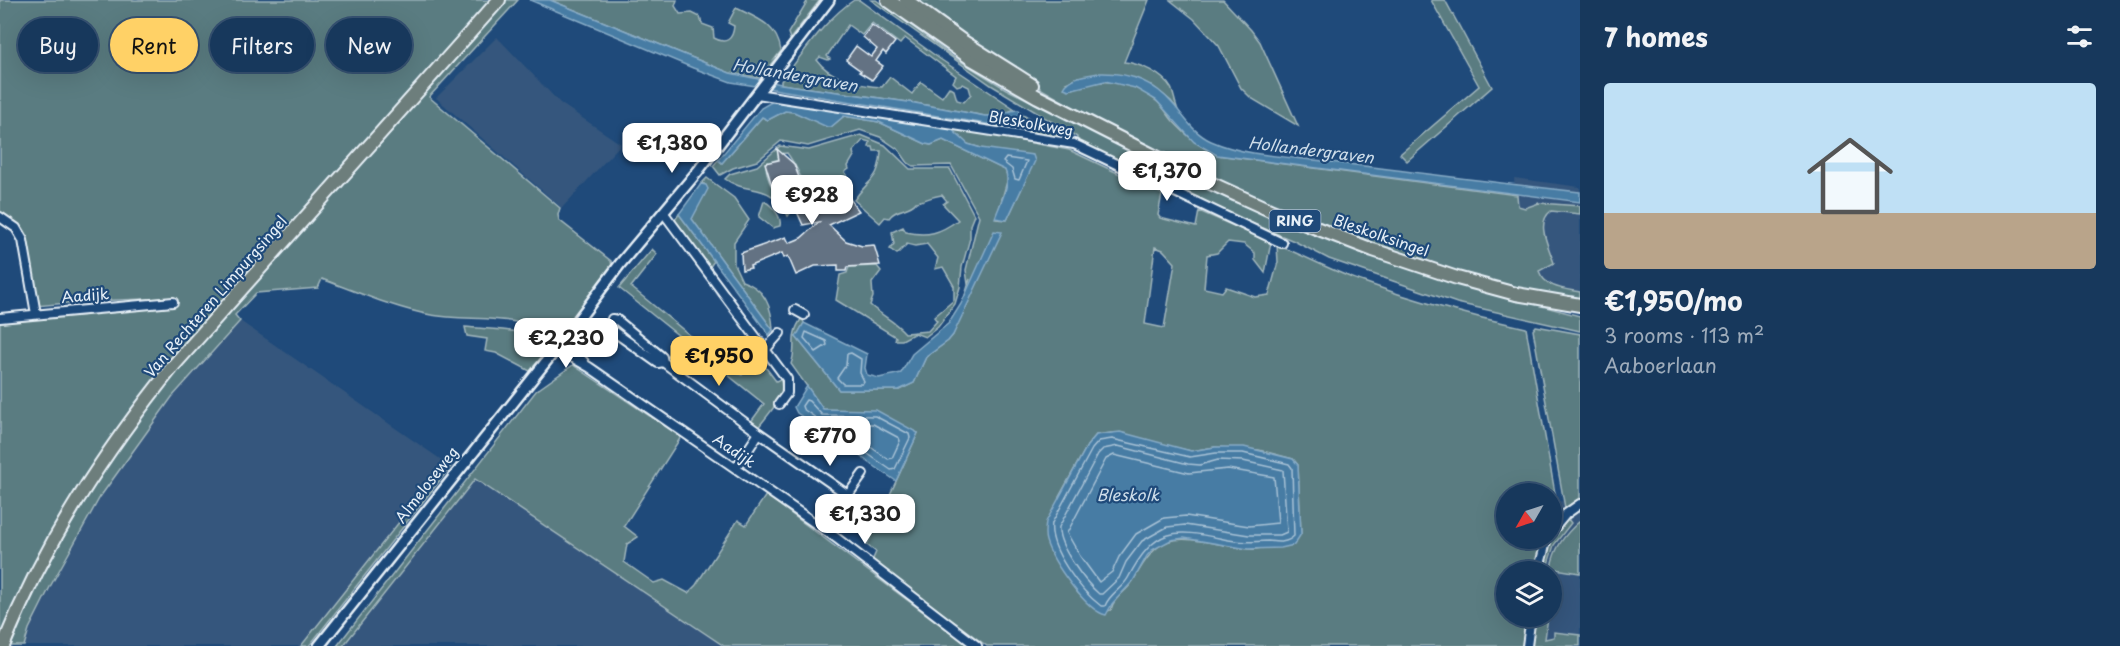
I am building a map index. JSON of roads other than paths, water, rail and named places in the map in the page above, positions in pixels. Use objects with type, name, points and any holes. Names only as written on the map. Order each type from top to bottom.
[{"type":"main road","name":"Van Rechteren Limpurgsingel","points":[[3,646],[34,576],[58,530],[90,477],[140,408],[174,365],[500,0]]},
{"type":"main road","name":"Bleskolksingel","points":[[888,0],[972,59],[1038,98],[1184,171],[1298,222],[1411,263],[1516,294],[1580,305]]},
{"type":"main road","name":"Bleskolksingel","points":[[906,0],[964,42],[1086,120]]},
{"type":"main road","name":"RING","points":[[1516,294],[1580,311]]},
{"type":"street","name":"Almeloseweg","points":[[319,646],[620,264],[759,92],[829,0]]},
{"type":"street","name":"Bleskolkweg","points":[[759,92],[1074,144],[1282,243]]},
{"type":"street","points":[[663,212],[787,379],[787,393],[779,404]]},
{"type":"street","points":[[0,217],[16,228],[23,240],[36,315]]},
{"type":"street","name":"Aadijk","points":[[0,318],[173,302]]},
{"type":"street","points":[[795,310],[804,315]]},
{"type":"street","points":[[663,362],[658,363],[610,329],[612,319],[617,320],[662,357],[663,362],[759,434],[848,495]]},
{"type":"street","points":[[765,350],[780,333]]},
{"type":"street","name":"Aadijk","points":[[559,344],[835,537],[977,646]]},
{"type":"street","points":[[736,468],[759,434]]},
{"type":"street","points":[[832,516],[863,474]]},
{"type":"street","points":[[1562,519],[1580,504]]},
{"type":"street","points":[[1527,646],[1530,627]]},
{"type":"water","points":[[530,0],[550,0],[730,73],[781,84],[915,103],[985,116],[1015,110],[1019,110],[1021,114],[1014,121],[993,125],[731,82]]},
{"type":"water","points":[[1099,73],[1129,76],[1157,89],[1199,134],[1225,146],[1270,156],[1580,192],[1580,202],[1217,155],[1194,142],[1156,100],[1135,88],[1105,81],[1069,90],[1064,88],[1070,81],[1084,75]]},
{"type":"water","points":[[773,101],[949,127],[968,144],[1033,155],[1035,161],[1007,220],[995,218],[1006,188],[1005,170],[943,140],[931,145],[926,144],[879,122],[844,116],[831,127],[827,127],[794,112],[785,111],[768,120],[762,117],[722,163],[718,160],[761,108]]},
{"type":"water","points":[[701,184],[706,185],[708,189],[692,219],[773,330],[769,335],[679,214]]},
{"type":"water","points":[[994,231],[1002,232],[953,335],[926,357],[914,383],[899,390],[839,390],[796,337],[804,323],[867,354],[865,368],[867,375],[879,378],[901,373],[912,354],[949,323],[961,304]]},
{"type":"water","points":[[807,386],[823,409],[876,410],[918,433],[896,481],[797,413],[794,407]]},
{"type":"water","name":"Bleskolk","points":[[1120,432],[1191,451],[1215,447],[1244,447],[1293,459],[1298,465],[1301,534],[1294,545],[1281,548],[1248,549],[1184,538],[1171,540],[1152,550],[1133,581],[1112,604],[1106,615],[1098,611],[1089,605],[1062,572],[1049,550],[1045,527],[1087,446],[1096,435]]},
{"type":"water label","name":"Hollandergraven","points":[[795,75]]},
{"type":"water label","name":"Hollandergraven","points":[[1311,150]]}]
